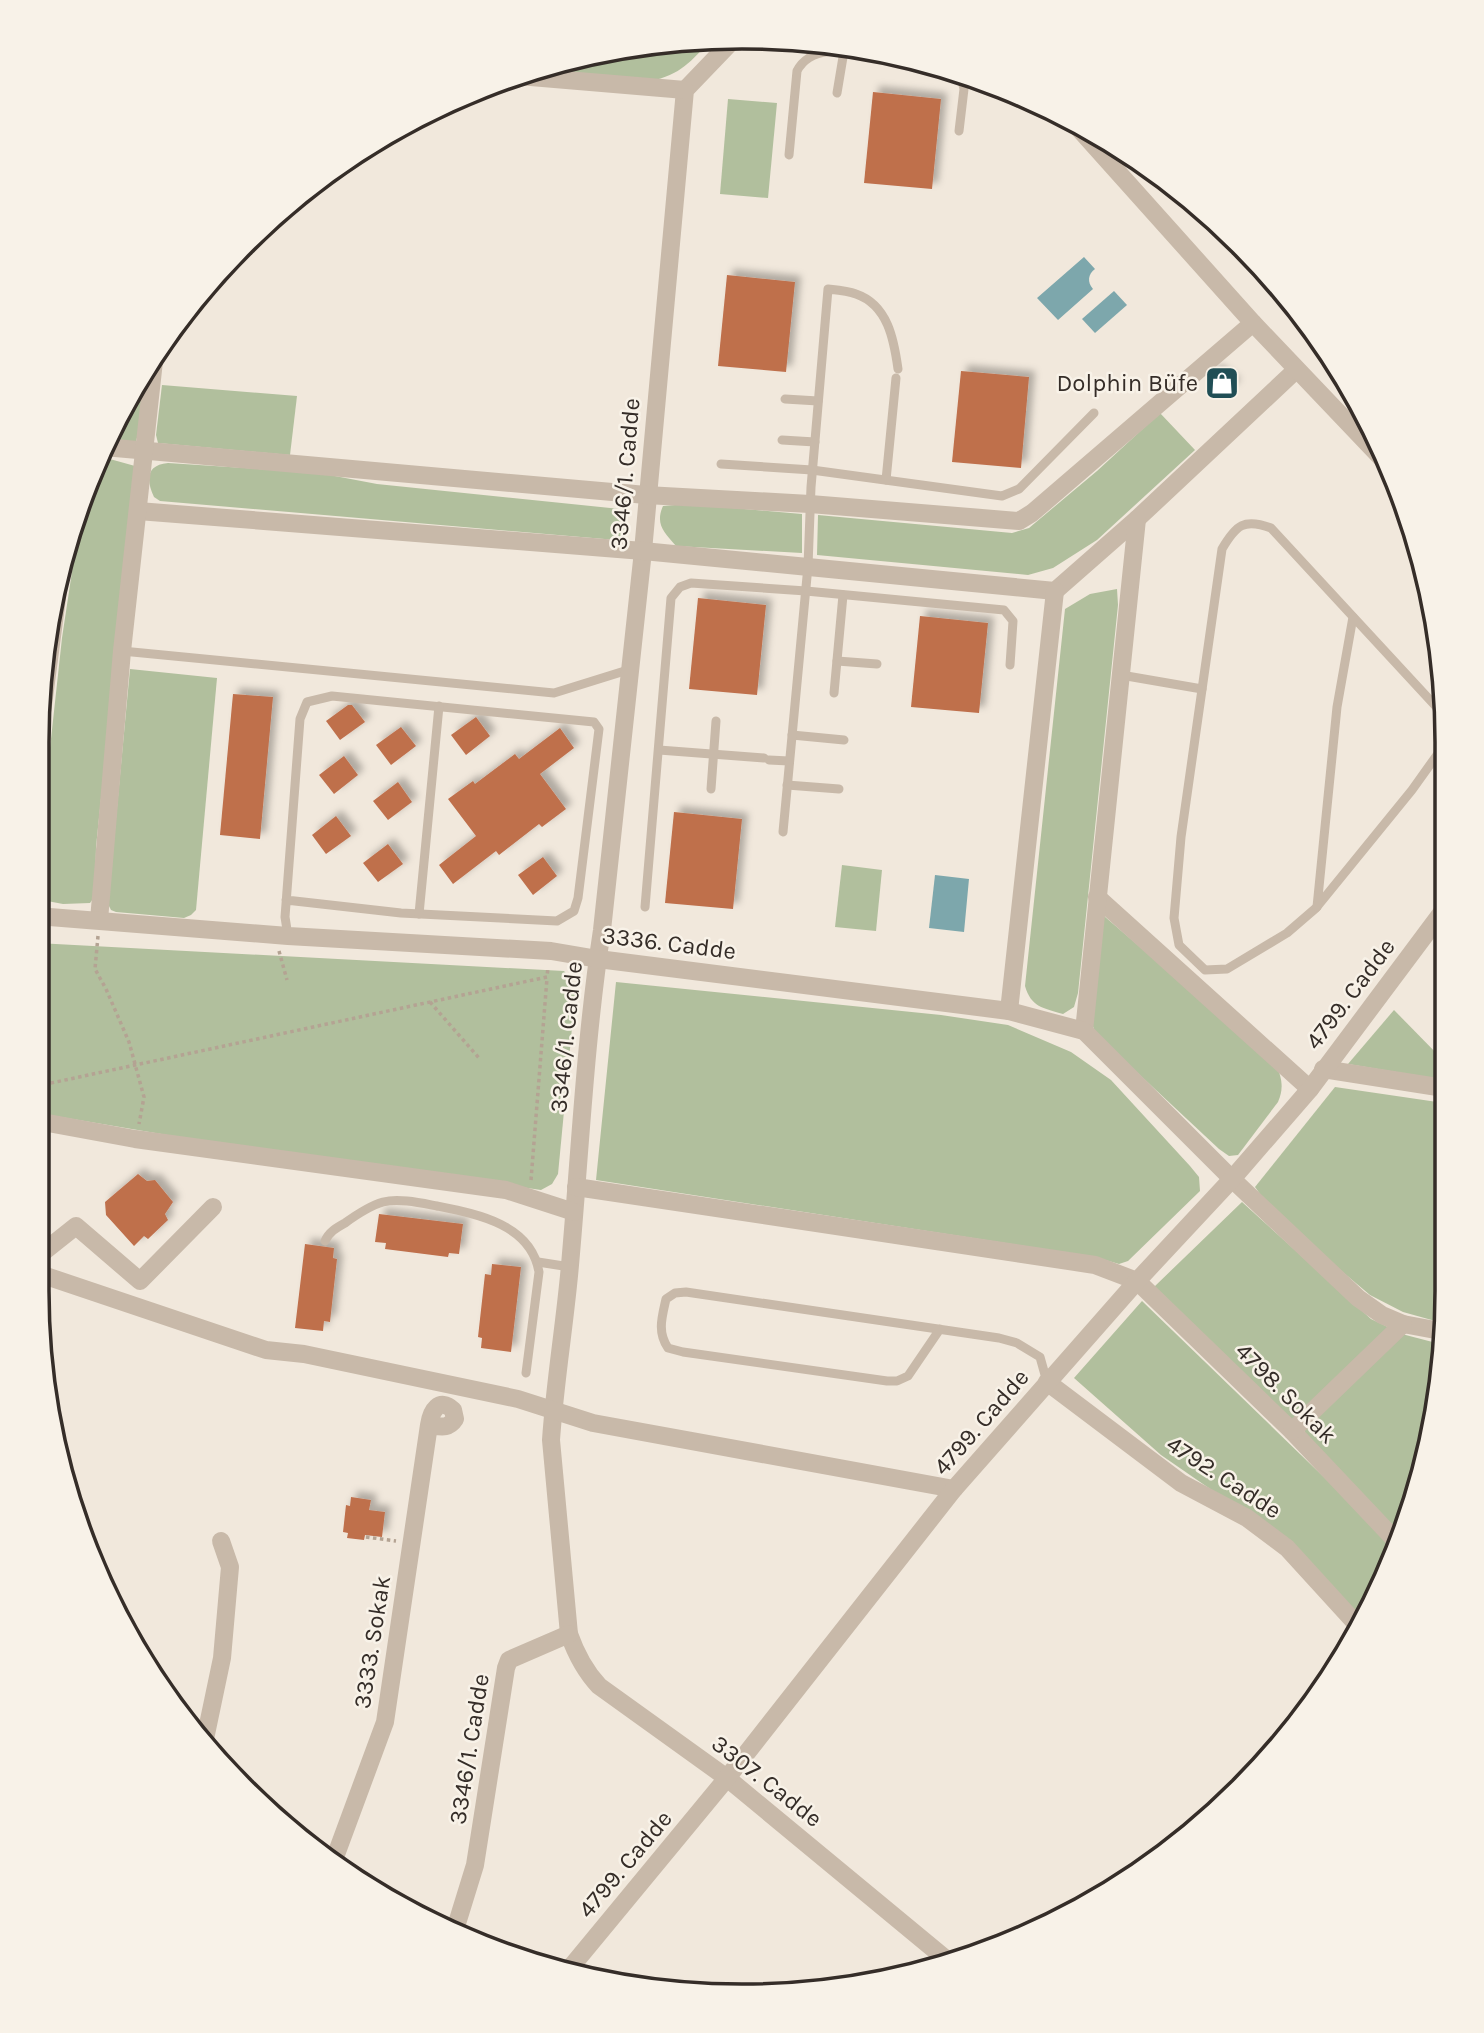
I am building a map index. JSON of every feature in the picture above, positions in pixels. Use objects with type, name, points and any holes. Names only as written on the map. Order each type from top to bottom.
[{"type":"street","points":[[545,78],[685,90],[724,49]]},
{"type":"street","name":"3346/1. Cadde","points":[[457,1923],[475,1866],[500,1701],[509,1660],[569,1634],[551,1440],[553,1411],[570,1267],[593,989],[643,551],[685,90]]},
{"type":"street","points":[[1096,147],[1253,323],[1368,444]]},
{"type":"street","points":[[114,448],[646,495],[810,504],[1019,521],[1032,513],[1253,323]]},
{"type":"street","points":[[1009,1011],[1055,591],[1137,519],[1296,370]]},
{"type":"street","points":[[99,920],[122,651],[152,379]]},
{"type":"street","points":[[138,511],[643,551],[1055,591]]},
{"type":"street","points":[[1137,519],[1084,1031],[1232,1179],[1357,1298],[1382,1315],[1403,1324],[1434,1330]]},
{"type":"street","points":[[1097,897],[1310,1089]]},
{"type":"street","name":"3336. Cadde","points":[[49,917],[281,935],[551,951],[1009,1011],[1084,1031]]},
{"type":"street","name":"4799. Cadde","points":[[574,1963],[727,1778],[954,1489],[1137,1280],[1232,1179],[1310,1089],[1435,922]]},
{"type":"street","points":[[1324,1069],[1435,1087]]},
{"type":"street","points":[[49,1123],[135,1139],[506,1190],[574,1212]]},
{"type":"street","points":[[576,1187],[1096,1265],[1137,1280]]},
{"type":"street","points":[[49,1247],[76,1226],[140,1281],[214,1207]]},
{"type":"street","points":[[49,1277],[266,1350],[304,1354],[518,1399],[593,1423],[954,1489]]},
{"type":"street","name":"4798. Sokak","points":[[1137,1280],[1292,1431],[1390,1535]]},
{"type":"street","points":[[1292,1431],[1403,1324]]},
{"type":"street","name":"4792. Cadde","points":[[1047,1382],[1181,1483],[1247,1518],[1278,1541],[1310,1570],[1352,1619]]},
{"type":"street","name":"3333. Sokak","points":[[337,1853],[385,1721],[429,1425]]},
{"type":"street","points":[[207,1731],[222,1658],[230,1567],[221,1541]]},
{"type":"street","name":"3307. Cadde","points":[[569,1634],[578,1657],[599,1686],[727,1778],[940,1954]]},
{"type":"lane","points":[[789,155],[797,71],[800,65],[816,53]]},
{"type":"lane","points":[[837,93],[844,57]]},
{"type":"lane","points":[[959,131],[963,85]]},
{"type":"lane","points":[[783,832],[806,591],[812,470],[828,289],[857,294],[880,312],[891,331],[897,373],[887,480]]},
{"type":"lane","points":[[785,399],[818,401]]},
{"type":"lane","points":[[721,464],[812,470],[1008,495],[1023,485],[1094,413]]},
{"type":"lane","points":[[782,440],[815,442]]},
{"type":"lane","points":[[1434,705],[1271,528],[1256,522],[1245,523],[1233,531],[1222,549],[1181,837],[1174,918],[1178,945],[1205,970],[1227,969],[1287,933],[1316,908],[1435,758]]},
{"type":"lane","points":[[645,906],[671,598],[675,592],[691,583],[1004,610],[1013,621],[1010,665]]},
{"type":"lane","points":[[834,693],[843,595]]},
{"type":"lane","points":[[1316,908],[1338,707],[1353,617]]},
{"type":"lane","points":[[122,651],[554,693],[631,669]]},
{"type":"lane","points":[[837,661],[877,664]]},
{"type":"lane","points":[[1121,674],[1202,689]]},
{"type":"lane","points":[[281,935],[285,917],[286,900],[300,719],[307,702],[332,695],[594,722],[599,729],[578,898],[573,911],[557,921],[419,914],[286,900]]},
{"type":"lane","points":[[419,914],[439,706]]},
{"type":"lane","points":[[711,789],[716,721]]},
{"type":"lane","points":[[792,735],[844,740]]},
{"type":"lane","points":[[659,750],[789,761]]},
{"type":"lane","points":[[787,785],[839,789]]},
{"type":"lane","points":[[325,1241],[328,1234],[360,1213],[384,1202],[417,1202],[478,1214],[492,1220],[528,1245],[538,1262],[526,1373]]},
{"type":"lane","points":[[538,1262],[570,1267]]},
{"type":"lane","points":[[940,1329],[908,1376],[897,1381],[887,1381],[683,1352],[668,1348],[662,1340],[660,1325],[666,1299],[675,1293],[686,1292],[940,1329],[1017,1343],[1040,1357],[1047,1382]]},
{"type":"path","points":[[99,920],[94,969],[113,1004],[136,1065],[144,1097],[135,1139]]},
{"type":"path","points":[[281,935],[287,980]]},
{"type":"path","points":[[529,1196],[551,951]]},
{"type":"path","points":[[49,1083],[547,977]]},
{"type":"path","points":[[430,1002],[479,1058]]},
{"type":"path","points":[[366,1537],[412,1543]]},
{"type":"green space","points":[[701,50],[678,71],[650,81],[566,72],[607,62]]},
{"type":"green space","points":[[728,99],[777,103],[768,198],[720,194]]},
{"type":"green space","points":[[162,385],[297,396],[290,455],[158,443],[156,435]]},
{"type":"green space","points":[[143,393],[140,428],[136,441],[117,442]]},
{"type":"green space","points":[[1160,413],[1195,450],[1097,540],[1053,568],[1028,575],[817,555],[818,515],[1012,533],[1029,528]]},
{"type":"green space","points":[[110,459],[135,466],[96,847],[95,896],[90,903],[49,901],[49,757],[74,561],[102,477]]},
{"type":"green space","points":[[168,463],[319,473],[377,484],[620,509],[626,518],[627,532],[616,540],[160,501],[151,491],[150,474],[155,467]]},
{"type":"green space","points":[[687,504],[802,514],[802,553],[676,546],[662,528],[661,512],[663,506]]},
{"type":"green space","points":[[1117,589],[1118,605],[1078,993],[1074,1007],[1063,1014],[1034,1003],[1025,986],[1065,609],[1090,594]]},
{"type":"green space","points":[[130,669],[217,678],[196,910],[184,918],[116,912],[111,910],[108,904]]},
{"type":"green space","points":[[842,865],[882,870],[876,931],[835,927]]},
{"type":"green space","points":[[1104,916],[1276,1064],[1282,1083],[1278,1102],[1238,1155],[1229,1156],[1219,1149],[1096,1034],[1092,1024]]},
{"type":"green space","points":[[49,944],[564,971],[576,986],[558,1174],[552,1184],[541,1190],[185,1138],[49,1115]]},
{"type":"green space","points":[[616,982],[941,1015],[1008,1025],[1071,1052],[1111,1080],[1199,1177],[1200,1191],[1128,1261],[1119,1264],[1095,1257],[596,1180]]},
{"type":"green space","points":[[1394,1010],[1435,1052],[1435,1078],[1348,1064]]},
{"type":"green space","points":[[1335,1087],[1435,1102],[1434,1321],[1403,1312],[1370,1295],[1275,1215],[1255,1187]]},
{"type":"green space","points":[[1242,1202],[1371,1319],[1392,1329],[1292,1423],[1154,1287]]},
{"type":"green space","points":[[1142,1301],[1388,1539],[1354,1617],[1216,1493],[1161,1455],[1074,1378]]},
{"type":"green space","points":[[1398,1333],[1433,1342],[1422,1426],[1392,1529],[1305,1433],[1305,1424]]},
{"type":"water","points":[[1084,257],[1095,269],[1089,278],[1093,289],[1058,320],[1037,298]]},
{"type":"water","points":[[1114,291],[1127,305],[1095,333],[1082,319]]},
{"type":"water","points":[[935,875],[969,879],[964,932],[929,928]]},
{"type":"building","points":[[873,92],[941,99],[932,189],[864,183]]},
{"type":"building","points":[[727,275],[795,282],[786,372],[718,366]]},
{"type":"building","name":"Dolphin Büfe","points":[[1216,370],[1235,385],[1224,394],[1206,378]]},
{"type":"building","points":[[961,371],[1029,377],[1021,468],[952,462]]},
{"type":"building","points":[[698,598],[766,605],[757,695],[689,689]]},
{"type":"building","points":[[920,616],[988,623],[979,713],[911,707]]},
{"type":"building","points":[[233,694],[273,697],[260,839],[220,835]]},
{"type":"building","points":[[352,705],[365,722],[340,740],[326,721]]},
{"type":"building","points":[[476,717],[490,736],[466,755],[451,735]]},
{"type":"building","points":[[401,727],[416,746],[391,765],[376,745]]},
{"type":"building","points":[[560,728],[574,748],[540,774],[566,809],[542,827],[539,824],[499,855],[496,851],[453,884],[439,865],[476,836],[448,799],[473,781],[475,784],[515,754],[519,759]]},
{"type":"building","points":[[344,756],[358,775],[334,794],[319,775]]},
{"type":"building","points":[[398,782],[412,802],[388,820],[373,801]]},
{"type":"building","points":[[674,812],[742,819],[733,909],[665,903]]},
{"type":"building","points":[[336,816],[351,836],[326,854],[312,835]]},
{"type":"building","points":[[388,844],[403,864],[378,882],[363,863]]},
{"type":"building","points":[[543,857],[557,876],[533,895],[518,875]]},
{"type":"building","points":[[138,1174],[147,1181],[155,1180],[173,1202],[165,1214],[168,1220],[148,1239],[144,1236],[134,1246],[106,1215],[105,1202]]},
{"type":"building","points":[[379,1214],[463,1224],[459,1254],[449,1253],[448,1257],[385,1249],[386,1243],[375,1242]]},
{"type":"building","points":[[305,1244],[334,1248],[333,1258],[337,1259],[330,1322],[324,1321],[323,1331],[295,1328]]},
{"type":"building","points":[[492,1264],[521,1267],[511,1352],[481,1348],[482,1338],[478,1337],[485,1274],[491,1275]]},
{"type":"building","points":[[351,1497],[371,1500],[369,1510],[385,1512],[382,1537],[365,1535],[364,1540],[347,1538],[348,1533],[343,1532],[346,1505],[350,1506]]},
{"type":"place","name":"Dolphin Büfe","points":[[1222,383]]}]
